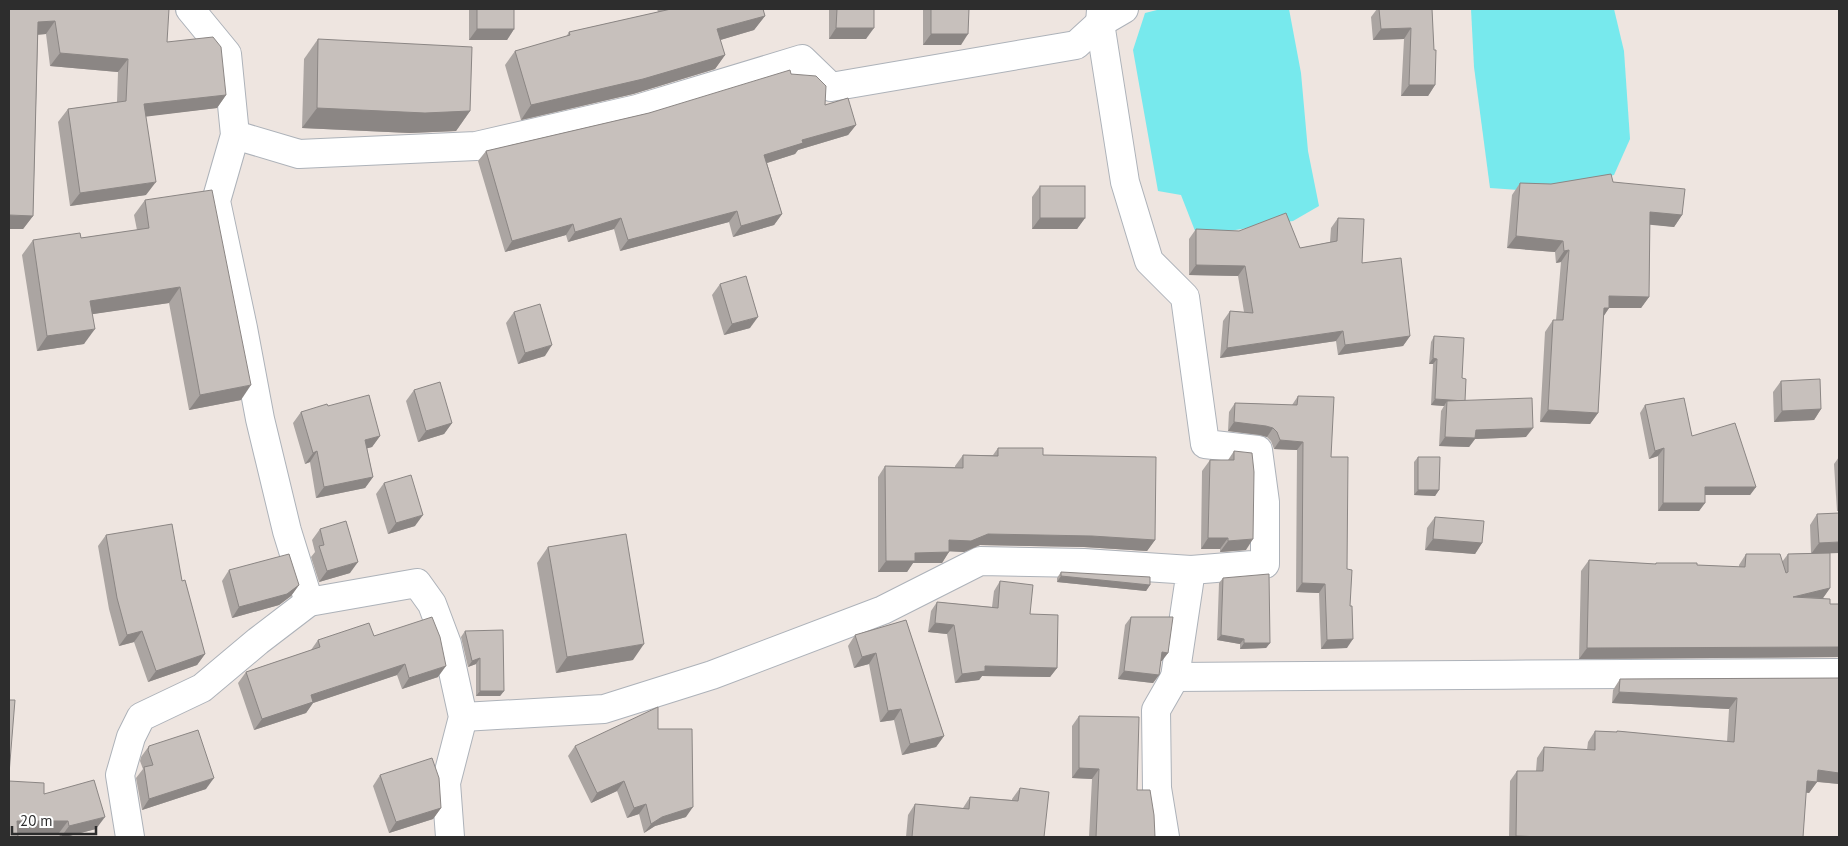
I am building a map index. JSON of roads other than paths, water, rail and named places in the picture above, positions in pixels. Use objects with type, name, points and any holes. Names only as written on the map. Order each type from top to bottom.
[{"type":"street","points":[[190,9],[228,54],[235,135],[216,201],[260,419],[287,531],[310,602]]},
{"type":"street","points":[[235,135],[299,154],[476,146],[637,109],[802,59],[831,87],[1076,45],[1101,16],[1124,9]]},
{"type":"street","points":[[463,717],[604,709],[712,675],[883,610],[980,561],[1084,563],[1191,570],[1265,564],[1265,502],[1258,450],[1205,444],[1185,296],[1149,261],[1125,182],[1101,16]]},
{"type":"street","points":[[1165,837],[1157,788],[1156,710],[1175,677],[1191,570]]},
{"type":"street","points":[[130,837],[120,775],[131,737],[141,717],[202,688],[310,602],[417,583],[432,604],[447,644],[463,717],[446,783],[450,837]]},
{"type":"street","points":[[1175,677],[1375,674],[1637,675],[1839,673]]},
{"type":"water","points":[[1161,9],[1289,9],[1301,73],[1308,151],[1319,206],[1293,221],[1197,236],[1181,195],[1158,191],[1133,50],[1145,13]]},
{"type":"water","points":[[1471,9],[1614,9],[1624,51],[1630,139],[1614,175],[1547,192],[1490,188],[1474,67]]}]
